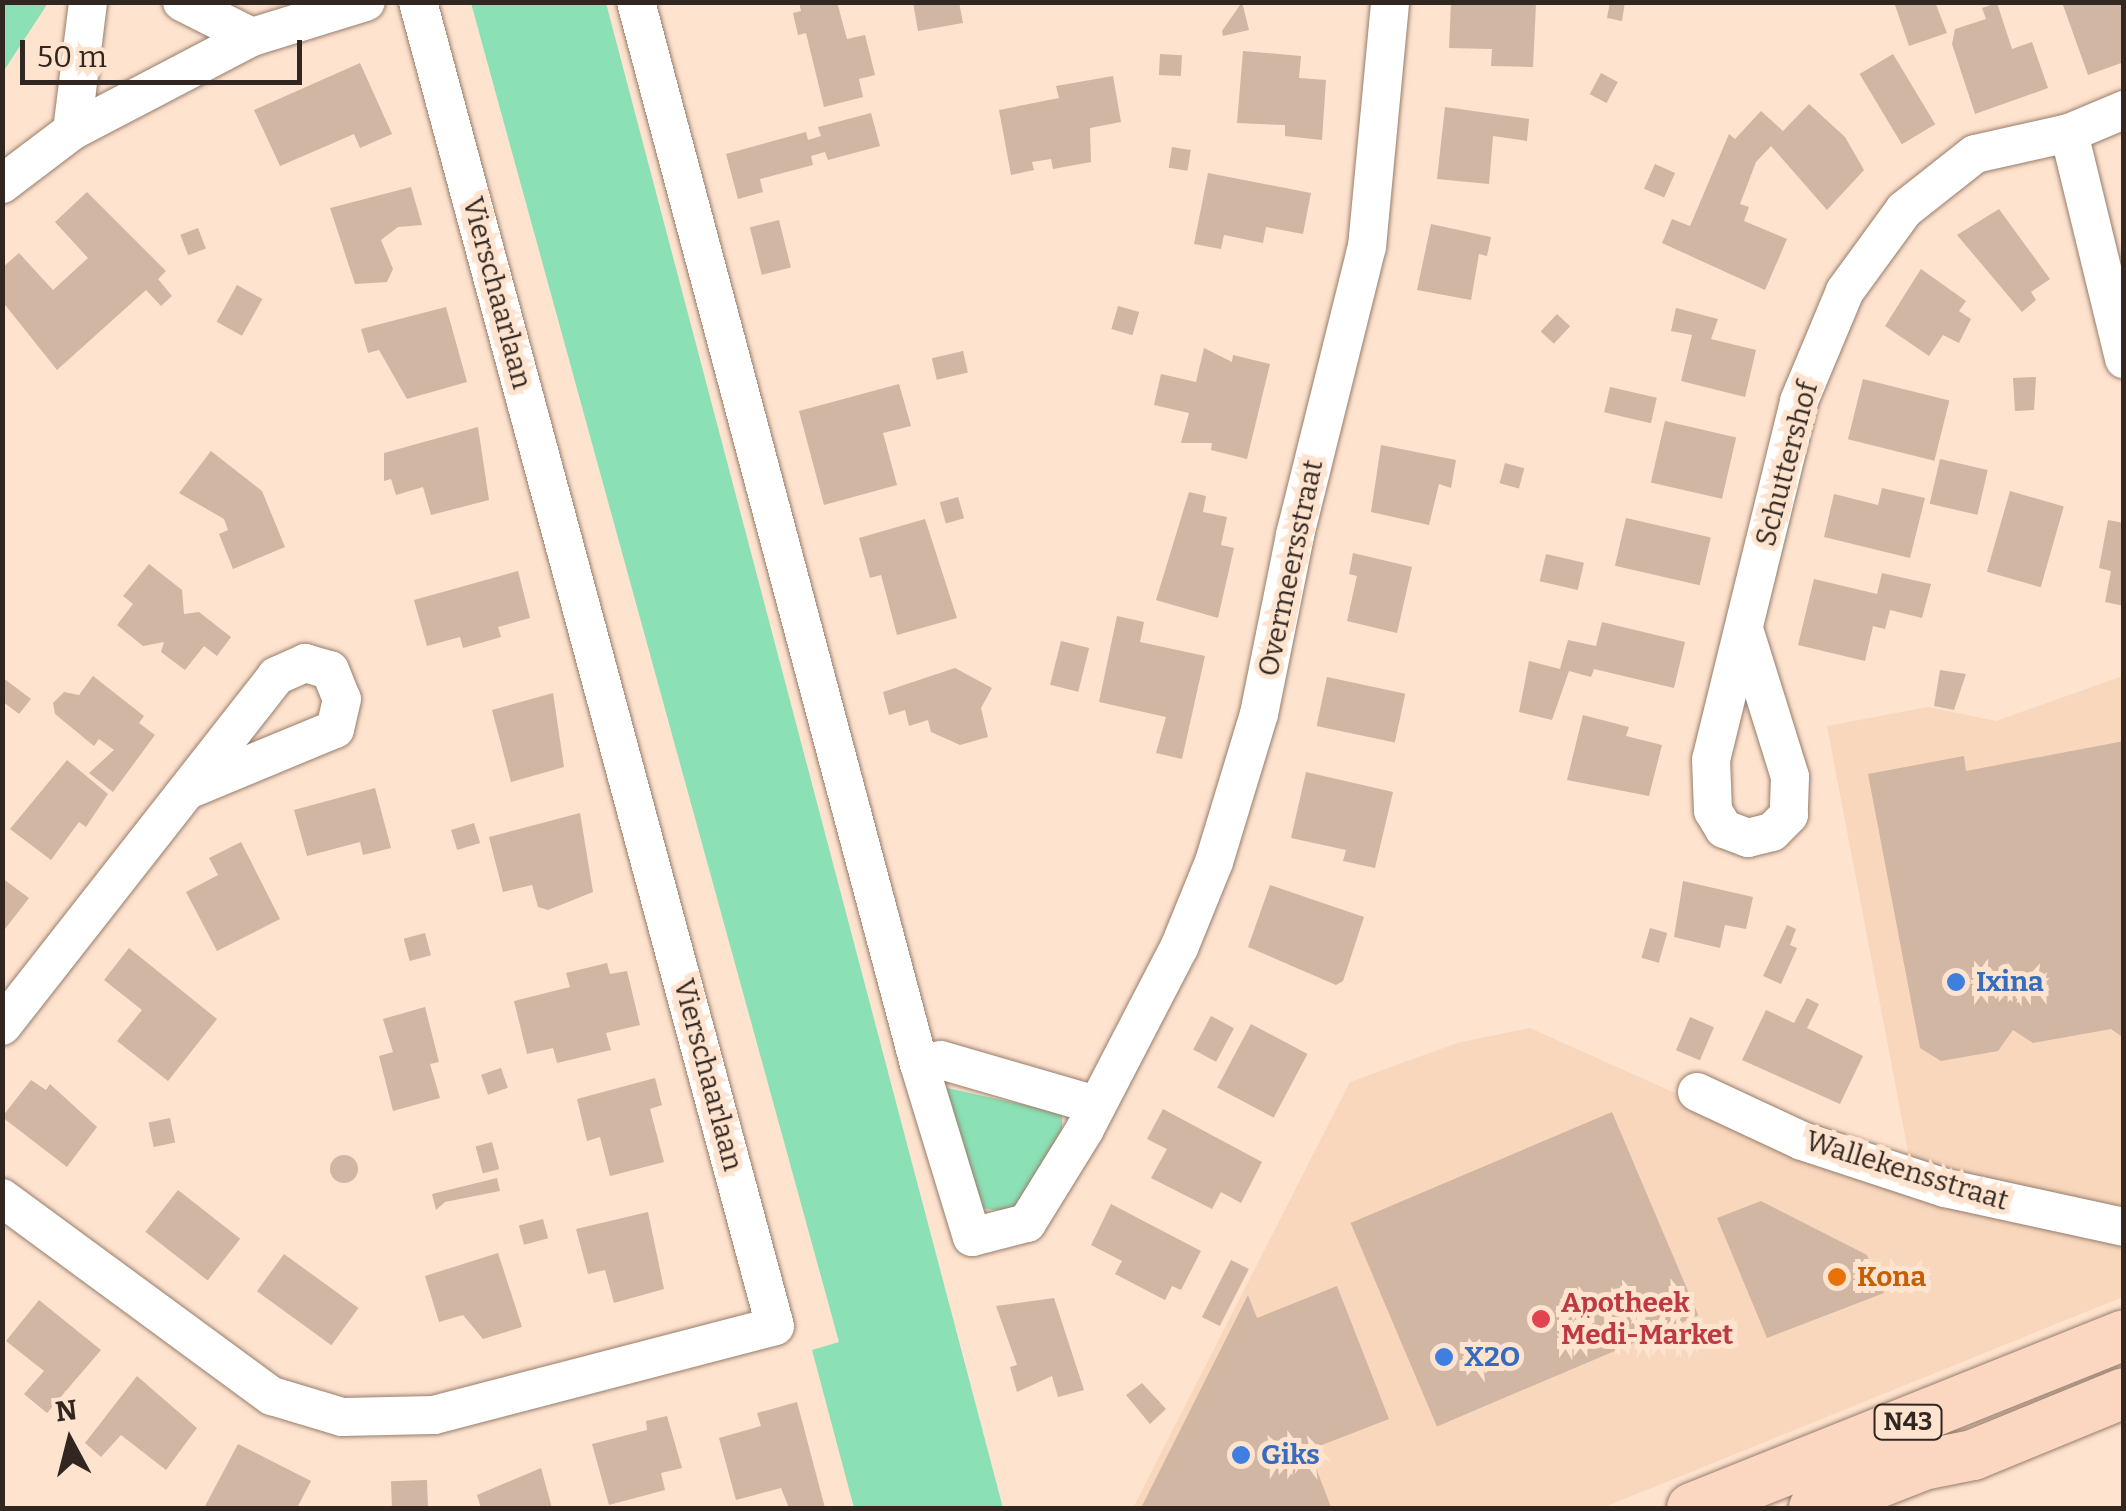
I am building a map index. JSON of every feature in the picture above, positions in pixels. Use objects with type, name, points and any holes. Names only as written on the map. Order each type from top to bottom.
[{"type":"main road","name":"N43","points":[[1692,1508],[2124,1335]]},
{"type":"main road","name":"N43","points":[[1814,1508],[1923,1464],[1974,1454],[2124,1393]]},
{"type":"street","points":[[72,131],[88,2]]},
{"type":"street","points":[[182,2],[252,37]]},
{"type":"street","points":[[2,184],[72,131],[252,37],[366,2]]},
{"type":"street","name":"Vierschaarlaan","points":[[2,1198],[272,1396],[342,1417],[434,1415],[775,1326],[418,2]]},
{"type":"street","name":"Overmeersstraat","points":[[636,2],[918,1064],[972,1237],[1027,1222],[1096,1105],[1179,948],[1214,862],[1260,714],[1295,535],[1367,247],[1390,2]]},
{"type":"street","name":"Schuttershof","points":[[1744,629],[1790,777],[1789,815],[1772,832],[1748,838],[1724,829],[1713,811],[1711,760],[1799,400],[1844,291],[1904,210],[1975,154],[2069,133],[2124,110]]},
{"type":"street","points":[[2069,133],[2124,358]]},
{"type":"street","points":[[2,1026],[188,790]]},
{"type":"street","points":[[918,1064],[941,1060],[1096,1105]]},
{"type":"street","name":"Wallekensstraat","points":[[1698,1092],[1802,1142],[1945,1188],[2124,1227]]},
{"type":"shaded area","points":[[2123,676],[2123,1206],[1912,1172],[1827,726],[1928,707],[1996,721]]},
{"type":"shaded area","points":[[1530,1028],[1704,1106],[2123,1244],[2123,1297],[1602,1508],[1133,1508],[1350,1082],[1457,1043]]},
{"type":"green space","points":[[2,3],[48,3],[3,72]]},
{"type":"green space","points":[[471,3],[606,3],[1003,1508],[854,1508],[812,1350],[839,1342]]},
{"type":"green space","points":[[947,1088],[1062,1113],[1062,1130],[1013,1211],[982,1209],[943,1101]]},
{"type":"building","points":[[799,2],[837,2],[847,39],[865,35],[875,75],[859,79],[863,97],[824,107],[806,33],[798,35],[793,13],[801,11]]},
{"type":"building","points":[[913,2],[959,2],[963,23],[918,31]]},
{"type":"building","points":[[1242,2],[1249,30],[1223,36],[1222,31]]},
{"type":"building","points":[[1451,2],[1536,4],[1533,67],[1491,66],[1492,49],[1449,48]]},
{"type":"building","points":[[1610,2],[1625,2],[1622,21],[1607,18]]},
{"type":"building","points":[[1894,2],[1935,2],[1947,33],[1909,46]]},
{"type":"building","points":[[2124,2],[2124,62],[2088,75],[2063,5]]},
{"type":"building","points":[[1997,3],[2012,49],[2032,42],[2048,88],[1975,114],[1952,44],[1955,29],[1986,19],[1982,8]]},
{"type":"building","points":[[1243,51],[1301,56],[1299,78],[1326,80],[1322,140],[1285,136],[1285,125],[1237,123]]},
{"type":"building","points":[[1160,54],[1182,55],[1181,76],[1159,75]]},
{"type":"building","points":[[1893,54],[1935,124],[1902,144],[1860,74]]},
{"type":"building","points":[[360,63],[392,134],[360,148],[354,134],[280,166],[254,110]]},
{"type":"building","points":[[1601,73],[1618,82],[1607,103],[1590,94]]},
{"type":"building","points":[[1113,76],[1121,122],[1090,128],[1091,162],[1053,169],[1051,159],[1032,162],[1034,170],[1011,175],[999,110],[1059,98],[1056,86]]},
{"type":"building","points":[[1809,104],[1845,137],[1864,170],[1827,210],[1771,146],[1756,162],[1740,204],[1749,207],[1744,221],[1787,239],[1765,290],[1662,243],[1672,219],[1690,226],[1729,134],[1735,139],[1761,111],[1783,131]]},
{"type":"building","points":[[1445,107],[1529,119],[1527,141],[1493,136],[1489,184],[1437,179]]},
{"type":"building","points":[[871,113],[880,146],[828,160],[825,152],[811,156],[813,165],[760,179],[763,192],[738,199],[726,154],[806,132],[808,140],[821,136],[818,127]]},
{"type":"building","points":[[1172,147],[1191,150],[1187,171],[1169,168]]},
{"type":"building","points":[[1655,164],[1675,173],[1664,198],[1644,189]]},
{"type":"building","points":[[1208,173],[1311,193],[1303,234],[1266,227],[1263,243],[1224,235],[1221,249],[1194,244]]},
{"type":"building","points":[[411,187],[422,225],[398,227],[381,240],[393,269],[387,282],[355,284],[330,208]]},
{"type":"building","points":[[87,192],[166,271],[158,279],[172,296],[161,306],[146,290],[57,370],[2,301],[2,268],[19,253],[53,290],[88,258],[55,222]]},
{"type":"building","points":[[1999,209],[2050,279],[2031,292],[2036,300],[2022,312],[1957,235]]},
{"type":"building","points":[[779,220],[791,268],[762,275],[750,227]]},
{"type":"building","points":[[1431,224],[1491,237],[1487,256],[1479,254],[1471,300],[1417,290]]},
{"type":"building","points":[[198,228],[206,249],[188,255],[180,235]]},
{"type":"building","points":[[1921,269],[1966,301],[1959,311],[1971,319],[1959,343],[1943,335],[1929,356],[1885,326]]},
{"type":"building","points":[[237,285],[262,299],[242,336],[217,322]]},
{"type":"building","points":[[1118,306],[1139,312],[1133,335],[1111,329]]},
{"type":"building","points":[[446,307],[467,382],[407,399],[379,350],[368,353],[361,329]]},
{"type":"building","points":[[1676,308],[1718,319],[1711,339],[1756,350],[1745,397],[1681,381],[1692,335],[1671,331]]},
{"type":"building","points":[[1557,314],[1570,326],[1554,344],[1541,332]]},
{"type":"building","points":[[1204,348],[1232,362],[1233,355],[1270,364],[1247,459],[1211,450],[1212,443],[1181,443],[1189,413],[1154,405],[1161,374],[1196,382]]},
{"type":"building","points":[[963,351],[968,372],[937,380],[932,358]]},
{"type":"building","points":[[2036,377],[2034,410],[2015,411],[2013,378]]},
{"type":"building","points":[[1863,379],[1949,401],[1934,461],[1848,439]]},
{"type":"building","points":[[899,384],[911,426],[883,433],[897,485],[824,505],[799,411]]},
{"type":"building","points":[[1610,387],[1657,398],[1651,423],[1604,412]]},
{"type":"building","points":[[1665,421],[1736,437],[1722,499],[1651,482]]},
{"type":"building","points":[[478,427],[489,500],[431,515],[423,487],[396,495],[391,479],[384,481],[384,453]]},
{"type":"building","points":[[1381,445],[1456,460],[1451,488],[1439,484],[1429,525],[1371,512]]},
{"type":"building","points":[[211,451],[262,491],[285,547],[233,569],[219,534],[228,530],[224,519],[179,493]]},
{"type":"building","points":[[1940,459],[1988,470],[1977,515],[1930,504]]},
{"type":"building","points":[[1505,463],[1524,468],[1519,488],[1500,483]]},
{"type":"building","points":[[1882,488],[1925,498],[1910,558],[1824,537],[1834,494],[1878,505]]},
{"type":"building","points":[[2010,491],[2064,506],[2041,587],[1987,572]]},
{"type":"building","points":[[1189,492],[1206,496],[1203,512],[1227,517],[1221,545],[1234,548],[1218,618],[1156,600]]},
{"type":"building","points":[[958,497],[964,518],[946,523],[940,502]]},
{"type":"building","points":[[1626,518],[1711,538],[1700,585],[1615,566]]},
{"type":"building","points":[[925,519],[957,618],[897,635],[881,575],[870,578],[859,538]]},
{"type":"building","points":[[2108,520],[2124,523],[2124,606],[2105,602],[2111,571],[2099,568]]},
{"type":"building","points":[[1353,553],[1412,567],[1397,633],[1347,621],[1357,576],[1349,574]]},
{"type":"building","points":[[1546,554],[1584,563],[1578,590],[1540,581]]},
{"type":"building","points":[[149,564],[182,590],[184,614],[199,612],[231,637],[217,656],[204,646],[185,670],[161,652],[164,642],[143,646],[117,625],[133,604],[123,596]]},
{"type":"building","points":[[518,571],[530,618],[498,627],[501,637],[463,648],[460,637],[427,646],[414,600]]},
{"type":"building","points":[[1882,573],[1931,584],[1922,618],[1890,610],[1885,629],[1873,626],[1865,661],[1798,645],[1814,579],[1877,594]]},
{"type":"building","points":[[1117,616],[1144,622],[1140,642],[1205,656],[1182,759],[1156,753],[1166,717],[1099,702]]},
{"type":"building","points":[[1602,622],[1685,642],[1674,688],[1594,669],[1591,677],[1569,671],[1552,720],[1519,712],[1529,661],[1560,669],[1568,640],[1596,646]]},
{"type":"building","points":[[1061,641],[1089,648],[1078,692],[1050,685]]},
{"type":"building","points":[[955,668],[992,688],[981,708],[988,737],[960,745],[931,732],[928,720],[909,726],[905,710],[889,715],[883,692]]},
{"type":"building","points":[[1940,670],[1966,674],[1954,710],[1934,706]]},
{"type":"building","points":[[93,676],[144,716],[139,723],[155,735],[113,792],[89,773],[114,750],[99,739],[94,746],[55,714],[53,703],[64,692],[79,695]]},
{"type":"building","points":[[2,677],[31,699],[19,714],[2,701]]},
{"type":"building","points":[[1327,677],[1405,694],[1395,743],[1317,726]]},
{"type":"building","points":[[553,693],[564,767],[511,782],[492,710]]},
{"type":"building","points":[[1583,715],[1629,727],[1626,736],[1662,745],[1649,796],[1567,780]]},
{"type":"building","points":[[2124,741],[2124,1038],[2111,1029],[2033,1043],[2013,1030],[1998,1051],[1941,1061],[1920,1048],[1868,774],[1964,756],[1966,771]]},
{"type":"building","points":[[67,760],[108,794],[86,827],[79,822],[51,860],[10,829]]},
{"type":"building","points":[[1306,772],[1393,792],[1375,868],[1343,861],[1346,850],[1291,838]]},
{"type":"building","points":[[375,788],[391,848],[363,855],[360,842],[307,856],[294,810]]},
{"type":"building","points":[[580,813],[593,892],[548,910],[538,907],[532,885],[503,892],[489,837]]},
{"type":"building","points":[[474,823],[480,843],[457,850],[451,830]]},
{"type":"building","points":[[241,842],[280,919],[217,951],[186,892],[218,875],[209,858]]},
{"type":"building","points":[[2,878],[29,898],[5,929],[2,927]]},
{"type":"building","points":[[1683,881],[1753,897],[1746,929],[1725,925],[1720,948],[1674,937]]},
{"type":"building","points":[[1270,885],[1364,917],[1343,981],[1336,985],[1248,947]]},
{"type":"building","points":[[1787,925],[1796,929],[1790,945],[1797,948],[1781,984],[1763,976]]},
{"type":"building","points":[[1650,928],[1667,933],[1659,963],[1641,958]]},
{"type":"building","points":[[425,933],[431,955],[410,961],[404,939]]},
{"type":"building","points":[[129,948],[217,1019],[168,1081],[117,1041],[142,1010],[104,980]]},
{"type":"building","points":[[607,963],[610,974],[627,971],[640,1025],[606,1033],[611,1050],[557,1063],[553,1048],[527,1054],[514,1001],[570,987],[566,973]]},
{"type":"building","points":[[1807,998],[1819,1004],[1807,1028],[1863,1056],[1840,1104],[1742,1060],[1766,1010],[1794,1023]]},
{"type":"building","points":[[425,1007],[439,1062],[430,1064],[440,1098],[393,1111],[379,1056],[393,1052],[383,1019]]},
{"type":"building","points":[[1211,1016],[1234,1028],[1216,1062],[1193,1050]]},
{"type":"building","points":[[1690,1017],[1714,1027],[1700,1060],[1676,1050]]},
{"type":"building","points":[[1251,1024],[1308,1054],[1274,1118],[1217,1088]]},
{"type":"building","points":[[501,1068],[508,1088],[488,1095],[481,1075]]},
{"type":"building","points":[[655,1078],[662,1105],[650,1109],[664,1162],[610,1176],[600,1137],[587,1141],[577,1099]]},
{"type":"building","points":[[31,1080],[46,1090],[50,1084],[97,1127],[67,1167],[2,1117]]},
{"type":"building","points":[[1163,1109],[1262,1162],[1241,1203],[1221,1192],[1212,1209],[1151,1178],[1167,1149],[1147,1139]]},
{"type":"building","points":[[1612,1112],[1698,1315],[1437,1426],[1351,1223]]},
{"type":"building","points":[[170,1118],[175,1142],[154,1147],[148,1123]]},
{"type":"building","points":[[492,1142],[499,1169],[483,1173],[476,1146]]},
{"type":"building","points":[[344,1155],[354,1159],[358,1169],[354,1179],[344,1183],[334,1179],[330,1169],[334,1159]]},
{"type":"building","points":[[497,1178],[500,1191],[445,1202],[436,1210],[432,1194]]},
{"type":"building","points":[[178,1190],[240,1239],[208,1280],[145,1232]]},
{"type":"building","points":[[1761,1201],[1867,1255],[1884,1293],[1767,1338],[1717,1218]]},
{"type":"building","points":[[1111,1204],[1201,1251],[1181,1290],[1172,1286],[1165,1300],[1115,1274],[1122,1261],[1091,1245]]},
{"type":"building","points":[[648,1212],[664,1289],[614,1303],[605,1270],[588,1274],[576,1229]]},
{"type":"building","points":[[543,1219],[548,1238],[524,1245],[519,1225]]},
{"type":"building","points":[[498,1253],[522,1327],[483,1339],[463,1315],[439,1322],[425,1276]]},
{"type":"building","points":[[284,1254],[358,1308],[331,1345],[257,1291]]},
{"type":"building","points":[[1231,1260],[1249,1269],[1220,1326],[1202,1317]]},
{"type":"building","points":[[1337,1286],[1389,1419],[1309,1450],[1331,1507],[1141,1508],[1248,1295],[1257,1318]]},
{"type":"building","points":[[1054,1298],[1084,1390],[1058,1397],[1052,1376],[1017,1392],[1010,1367],[1017,1365],[996,1306]]},
{"type":"building","points":[[39,1300],[101,1350],[47,1413],[24,1394],[44,1371],[6,1341]]},
{"type":"building","points":[[137,1376],[197,1428],[166,1470],[121,1435],[101,1457],[85,1443]]},
{"type":"building","points":[[1142,1383],[1166,1409],[1150,1424],[1126,1395]]},
{"type":"building","points":[[797,1402],[825,1508],[789,1508],[781,1488],[736,1500],[719,1438],[761,1426],[757,1413]]},
{"type":"building","points":[[667,1416],[682,1468],[661,1473],[665,1490],[609,1505],[592,1444],[647,1430],[646,1421]]},
{"type":"building","points":[[238,1444],[311,1481],[297,1508],[204,1508]]},
{"type":"building","points":[[541,1468],[552,1508],[481,1508],[477,1495]]},
{"type":"building","points":[[427,1480],[428,1508],[392,1508],[391,1481]]},
{"type":"place","name":"Ixina","points":[[1956,982]]},
{"type":"place","name":"Kona","points":[[1837,1277]]},
{"type":"place","name":"Apotheek Medi-Market","points":[[1541,1319]]},
{"type":"place","name":"X2O","points":[[1444,1357]]},
{"type":"place","name":"Giks","points":[[1241,1455]]}]
